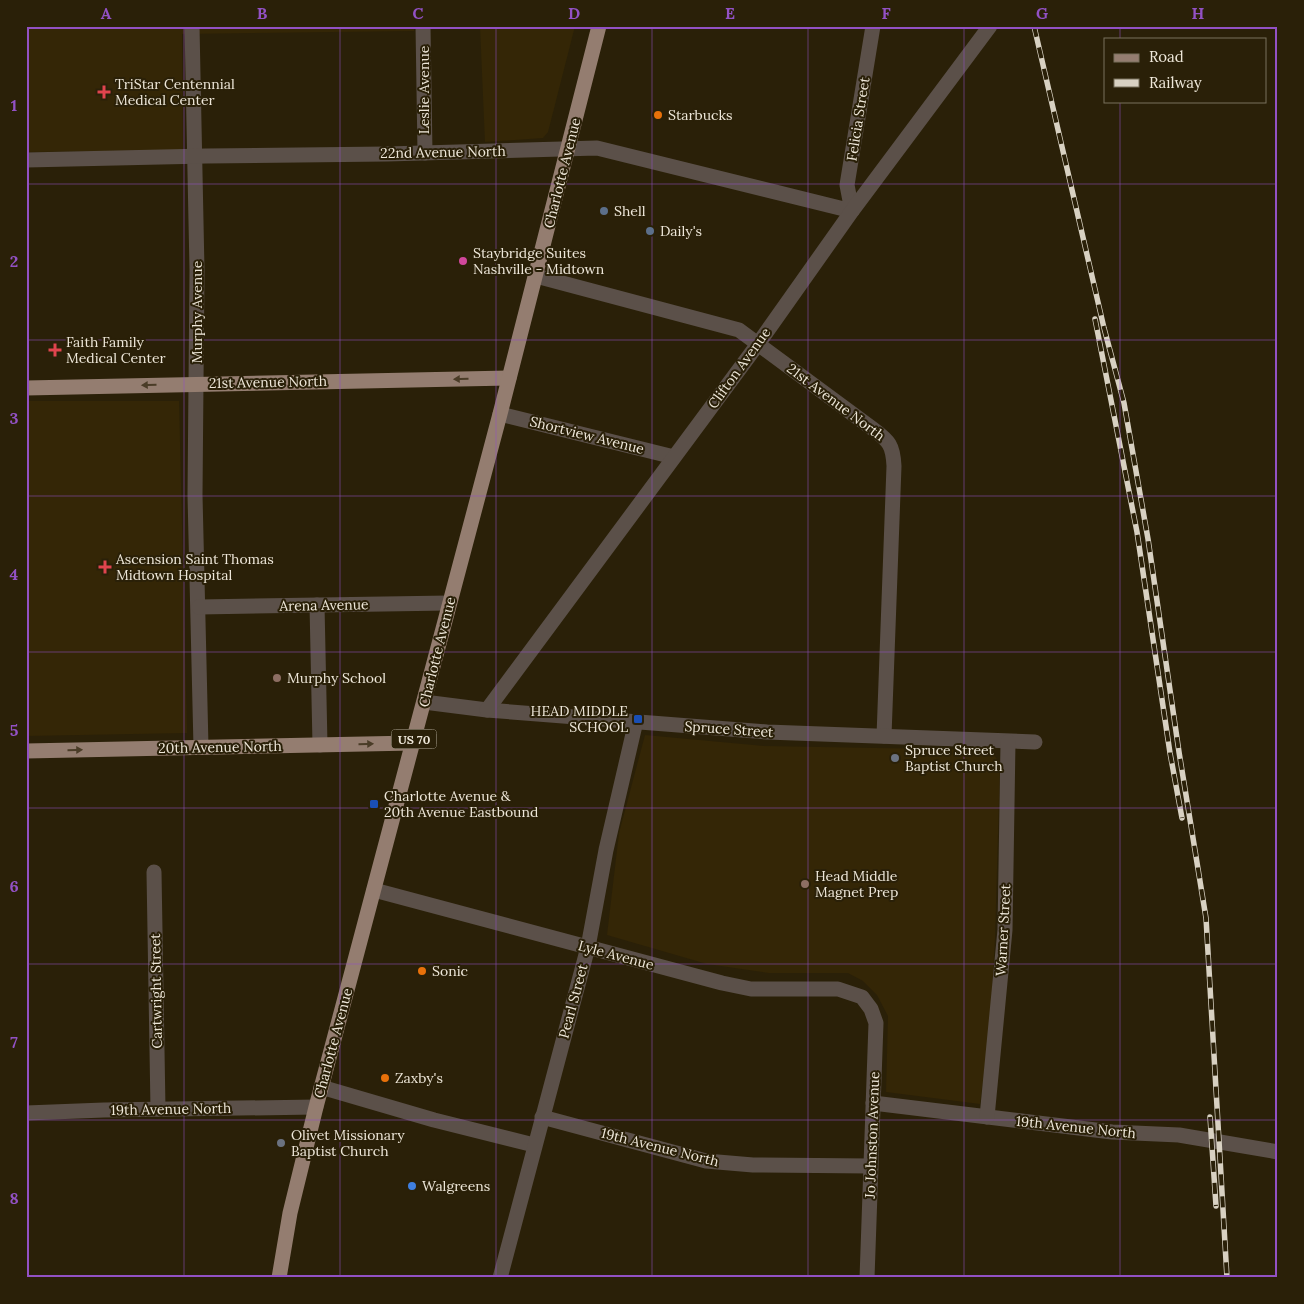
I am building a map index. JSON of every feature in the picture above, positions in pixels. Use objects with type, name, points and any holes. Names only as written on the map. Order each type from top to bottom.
[{"type":"main road","name":"Charlotte Avenue","points":[[279,1278],[290,1213],[321,1087],[500,414],[600,26]]},
{"type":"main road","name":"21st Avenue North","points":[[26,388],[509,378]]},
{"type":"main road","name":"20th Avenue North","points":[[26,751],[413,743]]},
{"type":"street","name":"Murphy Avenue","points":[[192,26],[196,156],[197,384],[195,495],[201,747]]},
{"type":"street","name":"Leslie Avenue","points":[[423,26],[424,153]]},
{"type":"street","name":"Felicia Street","points":[[852,211],[847,185],[873,26]]},
{"type":"street","name":"Clifton Avenue","points":[[487,710],[758,344],[852,211],[990,26]]},
{"type":"street","name":"22nd Avenue North","points":[[26,160],[597,148],[852,211]]},
{"type":"street","name":"21st Avenue North","points":[[536,276],[734,328],[744,333],[889,443],[893,451],[884,736]]},
{"type":"street","name":"Shortview Avenue","points":[[500,414],[674,457]]},
{"type":"street","name":"Arena Avenue","points":[[199,607],[449,603]]},
{"type":"street","points":[[317,605],[320,745]]},
{"type":"street","name":"Spruce Street","points":[[424,702],[487,710],[767,732],[1035,742]]},
{"type":"street","name":"Pearl Street","points":[[500,1278],[588,947],[607,846],[636,721]]},
{"type":"street","name":"Warner Street","points":[[987,1117],[1005,930],[1008,742]]},
{"type":"street","name":"Cartwright Street","points":[[154,872],[158,1109]]},
{"type":"street","name":"Lyle Avenue","points":[[374,890],[722,983],[751,989],[838,989],[862,997]]},
{"type":"street","name":"Jo Johnston Avenue","points":[[862,997],[871,1009],[876,1023],[867,1278]]},
{"type":"street","points":[[321,1087],[434,1120],[534,1146]]},
{"type":"street","name":"19th Avenue North","points":[[873,1103],[1112,1132],[1179,1135],[1278,1152]]},
{"type":"street","name":"19th Avenue North","points":[[26,1113],[316,1107]]},
{"type":"street","name":"19th Avenue North","points":[[542,1118],[706,1161],[753,1165],[870,1166]]},
{"type":"shaded area","name":"TriStar Centennial Medical Center","points":[[26,26],[414,26],[414,31],[182,34],[183,150],[26,152]]},
{"type":"shaded area","points":[[480,26],[575,26],[548,132],[543,138],[485,142]]},
{"type":"shaded area","name":"Ascension Saint Thomas Midtown Hospital","points":[[26,401],[179,401],[187,733],[26,736]]},
{"type":"shaded area","name":"Head Middle Magnet Prep","points":[[645,735],[764,746],[990,750],[1000,763],[995,939],[990,1024],[980,1104],[886,1092],[888,1016],[877,995],[863,981],[848,973],[769,973],[707,964],[607,935],[619,833]]},
{"type":"railway","points":[[1034,26],[1104,328],[1124,403],[1148,539],[1179,752],[1206,918],[1227,1278]]},
{"type":"railway","points":[[1095,319],[1137,532],[1170,753],[1182,818]]},
{"type":"railway","points":[[1210,1117],[1216,1206]]},
{"type":"place","name":"TriStar Centennial Medical Center","points":[[104,92]]},
{"type":"place","name":"Starbucks","points":[[658,115]]},
{"type":"place","name":"Shell","points":[[604,211]]},
{"type":"place","name":"Daily's","points":[[650,231]]},
{"type":"place","name":"Staybridge Suites Nashville - Midtown","points":[[463,261]]},
{"type":"place","name":"Faith Family Medical Center","points":[[55,350]]},
{"type":"place","name":"Ascension Saint Thomas Midtown Hospital","points":[[105,567]]},
{"type":"place","name":"Murphy School","points":[[277,678]]},
{"type":"place","name":"HEAD MIDDLE SCHOOL","points":[[638,719]]},
{"type":"place","name":"Spruce Street Baptist Church","points":[[895,758]]},
{"type":"place","name":"Charlotte Avenue & 20th Avenue Eastbound","points":[[374,804]]},
{"type":"place","name":"Head Middle Magnet Prep","points":[[805,884]]},
{"type":"place","name":"Sonic","points":[[422,971]]},
{"type":"place","name":"Zaxby's","points":[[385,1078]]},
{"type":"place","name":"Olivet Missionary Baptist Church","points":[[281,1143]]},
{"type":"place","name":"Walgreens","points":[[412,1186]]}]
